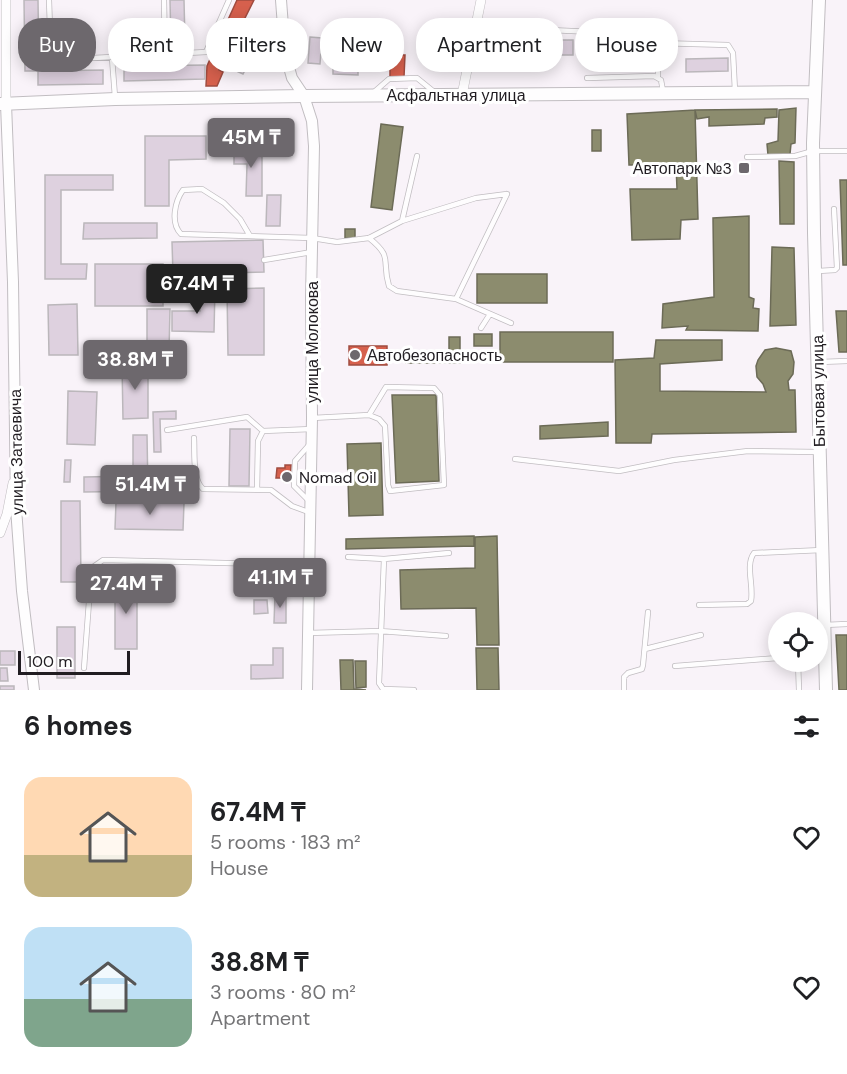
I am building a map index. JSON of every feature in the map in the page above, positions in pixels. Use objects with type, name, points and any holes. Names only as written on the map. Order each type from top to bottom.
[{"type":"main road","points":[[815,92],[819,0]]},
{"type":"main road","name":"Асфальтная улица","points":[[3,104],[115,99],[304,96],[815,92]]},
{"type":"main road","name":"Бытовая улица","points":[[815,92],[813,151],[824,612]]},
{"type":"main road","name":"Бытовая улица","points":[[824,672],[826,690]]},
{"type":"street","points":[[3,104],[6,0]]},
{"type":"street","name":"улица Молокова","points":[[281,0],[285,53],[292,78],[304,96],[312,120],[314,146],[312,442],[307,690]]},
{"type":"street","points":[[462,95],[481,0]]},
{"type":"street","name":"улица Затаевича","points":[[3,104],[13,282],[16,508],[22,591],[34,690]]},
{"type":"street","points":[[0,533],[7,514],[16,462]]},
{"type":"lane","points":[[50,0],[51,57],[53,59],[108,58]]},
{"type":"lane","points":[[164,0],[164,18]]},
{"type":"lane","points":[[194,53],[206,52],[229,0]]},
{"type":"lane","points":[[678,44],[728,45],[733,53],[735,93]]},
{"type":"lane","points":[[113,72],[115,99]]},
{"type":"lane","points":[[658,72],[664,94]]},
{"type":"lane","points":[[586,78],[658,76]]},
{"type":"lane","points":[[747,157],[795,156],[813,151],[847,151]]},
{"type":"lane","points":[[402,221],[417,156]]},
{"type":"lane","points":[[250,236],[240,219],[224,203],[202,189],[183,190],[176,199],[175,225],[180,234],[312,238],[337,242],[369,238],[402,221],[476,198],[507,195],[456,299]]},
{"type":"lane","points":[[815,271],[837,268],[834,209]]},
{"type":"lane","points":[[369,238],[381,248],[386,257],[385,274],[389,286],[397,291],[456,299],[511,323]]},
{"type":"lane","points":[[264,260],[312,252]]},
{"type":"lane","points":[[481,328],[490,314]]},
{"type":"lane","points":[[817,363],[847,361]]},
{"type":"lane","points":[[263,431],[369,415],[379,419],[385,426],[389,490],[444,485],[438,391],[434,388],[386,387],[369,415]]},
{"type":"lane","points":[[167,430],[247,417],[263,431]]},
{"type":"lane","points":[[256,490],[258,441],[263,431]]},
{"type":"lane","points":[[195,438],[196,472],[200,488],[206,490],[271,490],[292,506],[311,508]]},
{"type":"lane","points":[[311,508],[294,486],[294,470],[295,461],[312,442]]},
{"type":"lane","points":[[515,459],[619,471],[674,460],[748,451],[819,452]]},
{"type":"lane","points":[[699,605],[747,604],[751,601],[750,564],[754,553],[822,550]]},
{"type":"lane","points":[[348,557],[384,559],[449,553]]},
{"type":"lane","points":[[384,559],[379,683],[383,689],[414,690]]},
{"type":"lane","points":[[84,668],[91,575],[93,567],[103,560],[309,565]]},
{"type":"lane","points":[[624,690],[624,677],[628,673],[642,669],[648,612]]},
{"type":"lane","points":[[828,625],[847,624]]},
{"type":"lane","points":[[308,633],[380,632],[446,636]]},
{"type":"lane","points":[[645,649],[701,635]]},
{"type":"lane","points":[[675,666],[768,659]]},
{"type":"lane","points":[[798,672],[799,690]]},
{"type":"building: Shops","points":[[237,0],[254,0],[245,18],[229,18]]},
{"type":"building: Shops","points":[[405,55],[404,77],[390,77],[390,72],[404,72]]},
{"type":"building: Shops","points":[[207,72],[223,72],[217,86],[206,86]]},
{"type":"building: Shops","points":[[349,346],[387,346],[387,365],[349,365]]},
{"type":"building: Shops","points":[[285,465],[291,465],[290,482],[284,482],[284,478],[276,478],[277,468],[285,468]]},
{"type":"building: Industry","points":[[796,108],[795,143],[791,144],[790,154],[768,155],[767,144],[778,141],[779,110]]},
{"type":"building: Industry","points":[[777,109],[777,117],[765,118],[764,124],[709,126],[709,117],[697,119],[695,110]]},
{"type":"building: Industry","points":[[695,110],[698,219],[681,220],[680,239],[632,240],[630,189],[677,189],[676,165],[629,165],[627,114]]},
{"type":"building: Industry","points":[[381,124],[403,127],[392,210],[371,207]]},
{"type":"building: Industry","points":[[592,130],[601,130],[601,151],[592,151]]},
{"type":"building: Industry","points":[[779,161],[794,162],[794,224],[780,224]]},
{"type":"building: Industry","points":[[840,180],[847,180],[847,265],[843,265]]},
{"type":"building: Industry","points":[[749,216],[749,297],[754,299],[753,308],[759,309],[758,331],[686,330],[688,326],[662,328],[663,304],[714,297],[713,218]]},
{"type":"building: Industry","points":[[345,229],[355,229],[355,238],[345,238]]},
{"type":"building: Industry","points":[[772,247],[794,248],[796,325],[770,326]]},
{"type":"building: Industry","points":[[477,274],[547,274],[547,303],[477,303]]},
{"type":"building: Industry","points":[[836,311],[847,311],[847,352],[839,352]]},
{"type":"building: Industry","points":[[500,332],[613,332],[613,362],[500,362]]},
{"type":"building: Industry","points":[[474,334],[492,334],[492,346],[474,346]]},
{"type":"building: Industry","points":[[449,337],[460,337],[460,363],[406,363],[406,352],[449,353]]},
{"type":"building: Industry","points":[[656,340],[722,340],[722,360],[660,364],[660,391],[766,392],[757,377],[758,360],[765,350],[776,348],[791,351],[794,362],[793,374],[788,381],[789,390],[795,390],[796,432],[652,434],[651,443],[616,443],[615,360],[654,358]]},
{"type":"building: Industry","points":[[392,395],[436,395],[439,481],[396,483]]},
{"type":"building: Industry","points":[[608,422],[608,436],[540,439],[540,426]]},
{"type":"building: Industry","points":[[381,443],[383,515],[349,516],[347,444]]},
{"type":"building: Industry","points":[[474,536],[474,546],[346,549],[346,539]]},
{"type":"building: Industry","points":[[497,536],[499,645],[477,645],[476,608],[401,609],[400,570],[475,568],[475,537]]},
{"type":"building: Industry","points":[[836,635],[847,635],[847,690],[839,690]]},
{"type":"building: Industry","points":[[476,648],[498,648],[499,690],[477,690]]},
{"type":"building: Industry","points":[[340,660],[353,660],[354,689],[366,690],[341,690]]},
{"type":"building: Industry","points":[[355,661],[366,661],[366,687],[356,688]]},
{"type":"building: Other","points":[[24,0],[38,0],[38,18],[24,18]]},
{"type":"building: Other","points":[[170,0],[184,0],[184,18],[170,18]]},
{"type":"building: Other","points":[[310,37],[320,38],[320,64],[308,63]]},
{"type":"building: Other","points":[[563,40],[573,40],[573,55],[563,55]]},
{"type":"building: Other","points":[[728,58],[728,71],[686,72],[686,59]]},
{"type":"building: Other","points":[[194,65],[205,65],[205,79],[124,81],[124,72],[194,72]]},
{"type":"building: Other","points":[[96,70],[103,70],[103,84],[38,85],[38,72],[96,72]]},
{"type":"building: Other","points":[[333,72],[358,72],[358,75],[333,74]]},
{"type":"building: Other","points":[[145,136],[206,136],[206,159],[169,160],[169,206],[145,206]]},
{"type":"building: Other","points":[[234,148],[262,149],[262,196],[246,196],[247,164],[234,164]]},
{"type":"building: Other","points":[[45,175],[113,175],[113,190],[61,190],[61,264],[87,264],[86,279],[45,279]]},
{"type":"building: Other","points":[[267,195],[281,195],[280,226],[266,226]]},
{"type":"building: Other","points":[[84,223],[157,223],[157,238],[83,239]]},
{"type":"building: Other","points":[[263,240],[264,272],[173,274],[172,242]]},
{"type":"building: Other","points":[[95,264],[163,264],[163,306],[95,306]]},
{"type":"building: Other","points":[[201,288],[215,288],[214,332],[172,331],[172,311],[200,311]]},
{"type":"building: Other","points":[[264,288],[264,355],[228,355],[227,289]]},
{"type":"building: Other","points":[[77,304],[78,355],[49,355],[48,305]]},
{"type":"building: Other","points":[[147,309],[170,309],[169,350],[147,350]]},
{"type":"building: Other","points":[[139,341],[139,352],[99,354],[98,343]]},
{"type":"building: Other","points":[[122,364],[148,364],[148,418],[123,419]]},
{"type":"building: Other","points":[[68,391],[97,392],[95,445],[67,444]]},
{"type":"building: Other","points":[[176,411],[176,419],[160,419],[161,452],[154,452],[153,412]]},
{"type":"building: Other","points":[[230,429],[250,429],[249,486],[229,486]]},
{"type":"building: Other","points":[[133,435],[147,435],[148,491],[84,492],[84,477],[133,476]]},
{"type":"building: Other","points":[[65,460],[71,460],[70,482],[64,482]]},
{"type":"building: Other","points":[[61,501],[80,501],[81,582],[61,582]]},
{"type":"building: Other","points":[[116,502],[184,503],[183,530],[115,529]]},
{"type":"building: Other","points":[[115,581],[137,581],[137,649],[115,649]]},
{"type":"building: Other","points":[[275,595],[286,595],[286,623],[274,623]]},
{"type":"building: Other","points":[[254,600],[267,600],[268,613],[254,614]]},
{"type":"building: Other","points":[[57,627],[75,627],[75,678],[57,678]]},
{"type":"building: Other","points":[[273,648],[283,648],[283,678],[251,679],[251,665],[273,665]]},
{"type":"building: Other","points":[[0,651],[15,651],[15,665],[0,665]]},
{"type":"building: Other","points":[[0,668],[7,668],[8,681],[0,681]]},
{"type":"building: Other","points":[[0,686],[14,686],[14,690],[0,690]]},
{"type":"place","name":"Автопарк №3","points":[[744,168]]},
{"type":"place","name":"Автобезопасность","points":[[355,355]]},
{"type":"place","name":"Nomad Oil","points":[[287,477]]}]
